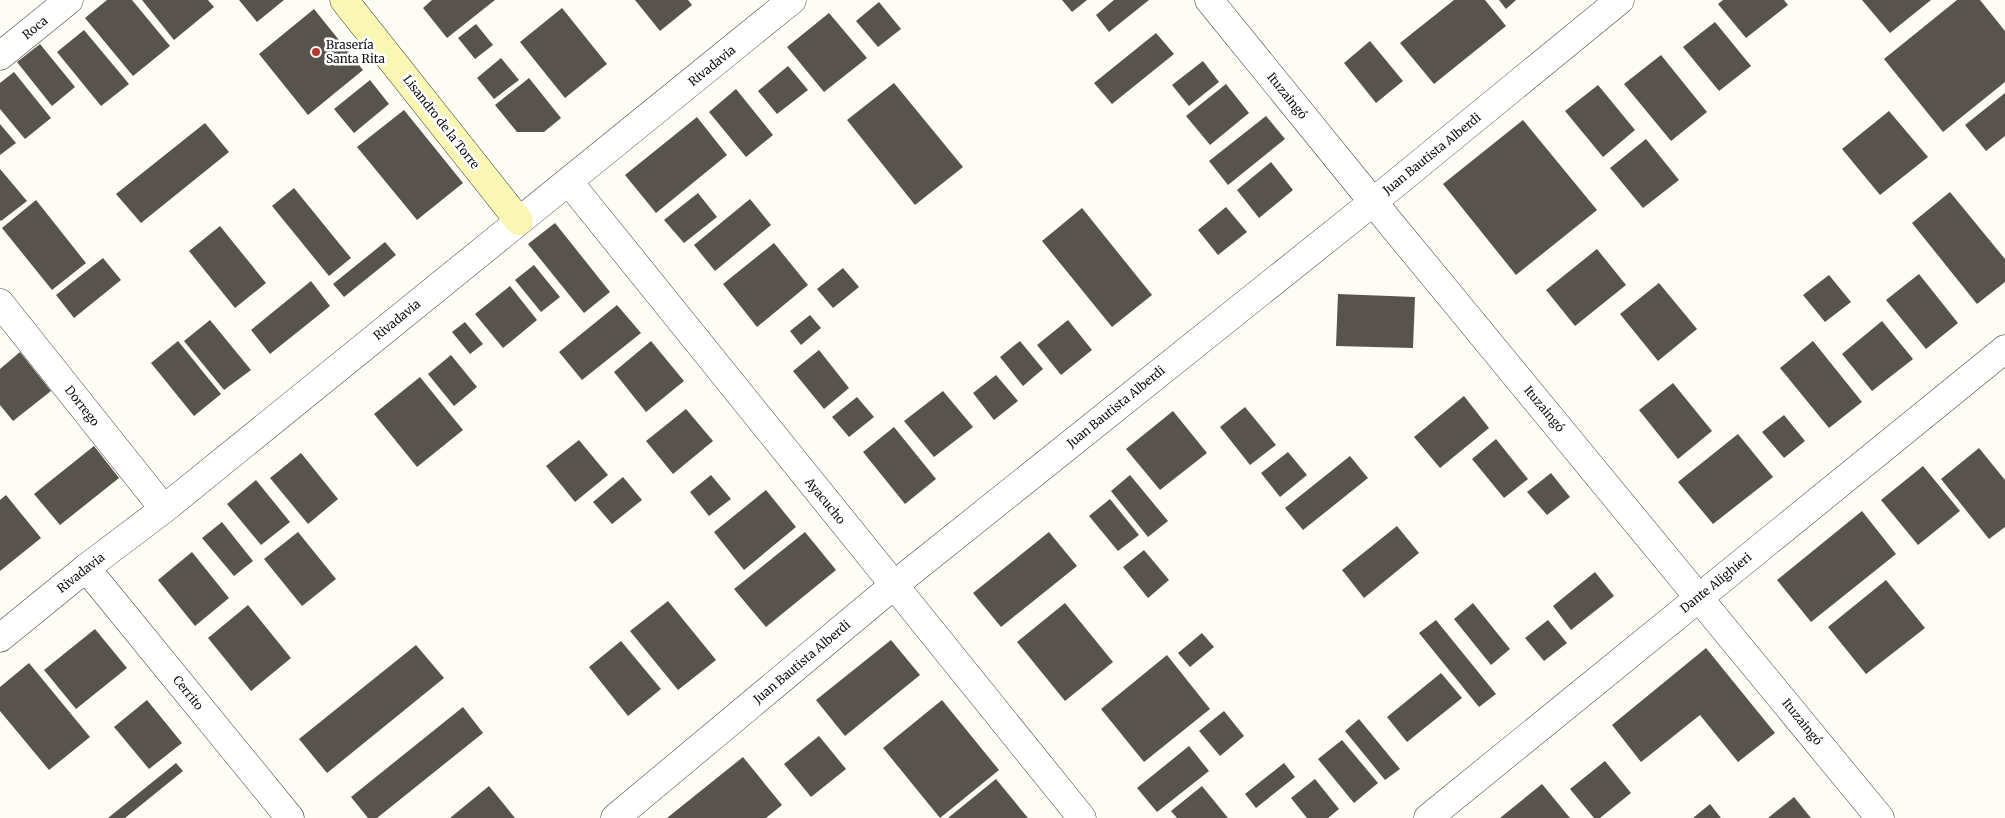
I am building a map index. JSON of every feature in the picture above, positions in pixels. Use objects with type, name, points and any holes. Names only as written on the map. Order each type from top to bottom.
[{"type":"main road","name":"Lisandro de la Torre","points":[[344,0],[520,221]]},
{"type":"street","name":"Roca","points":[[0,56],[69,0]]},
{"type":"street","name":"Rivadavia","points":[[0,638],[86,568],[164,509],[792,0]]},
{"type":"street","name":"Ituzaingó","points":[[1209,0],[1880,818]]},
{"type":"street","name":"Juan Bautista Alberdi","points":[[615,818],[893,586],[1373,202],[1620,0]]},
{"type":"street","name":"Ayacucho","points":[[569,182],[1082,818]]},
{"type":"street","name":"Dorrego","points":[[0,303],[164,509]]},
{"type":"street","name":"Dante Alighieri","points":[[1428,818],[2005,349]]},
{"type":"street","name":"Cerrito","points":[[86,568],[290,818]]},
{"type":"building","points":[[107,0],[132,0],[170,46],[133,76],[85,18]]},
{"type":"building","points":[[142,0],[208,0],[214,7],[174,40]]},
{"type":"building","points":[[239,0],[284,0],[257,22]]},
{"type":"building","points":[[432,0],[495,0],[447,38],[423,8]]},
{"type":"building","points":[[635,0],[688,0],[692,5],[660,31]]},
{"type":"building","points":[[1062,0],[1087,0],[1072,12]]},
{"type":"building","points":[[1114,0],[1149,0],[1109,32],[1096,15]]},
{"type":"building","points":[[1454,0],[1485,0],[1506,26],[1434,84],[1400,43]]},
{"type":"building","points":[[1499,0],[1516,0],[1506,9]]},
{"type":"building","points":[[1723,0],[1784,0],[1788,5],[1746,38],[1718,4]]},
{"type":"building","points":[[1862,0],[1931,0],[1890,33]]},
{"type":"building","points":[[1957,0],[1980,0],[2005,31],[2005,82],[1943,132],[1884,59]]},
{"type":"building","points":[[879,2],[901,29],[878,47],[856,21]]},
{"type":"building","points":[[562,8],[607,64],[565,98],[520,42]]},
{"type":"building","points":[[314,9],[363,70],[308,115],[259,54]]},
{"type":"building","points":[[829,13],[867,58],[824,92],[787,47]]},
{"type":"building","points":[[1715,22],[1751,66],[1719,91],[1683,47]]},
{"type":"building","points":[[476,24],[493,45],[475,59],[458,38]]},
{"type":"building","points":[[84,30],[129,84],[101,106],[57,52]]},
{"type":"building","points":[[1156,33],[1174,54],[1112,104],[1094,83]]},
{"type":"building","points":[[1370,41],[1403,81],[1376,103],[1344,63]]},
{"type":"building","points":[[40,44],[75,87],[52,106],[17,62]]},
{"type":"building","points":[[1661,55],[1707,112],[1671,141],[1624,84]]},
{"type":"building","points":[[501,58],[519,80],[494,99],[477,78]]},
{"type":"building","points":[[1203,61],[1219,82],[1189,106],[1172,85]]},
{"type":"building","points":[[788,66],[808,90],[777,114],[758,91]]},
{"type":"building","points":[[14,72],[51,118],[25,139],[0,109],[0,83]]},
{"type":"building","points":[[529,78],[561,118],[544,132],[517,132],[495,105]]},
{"type":"building","points":[[370,80],[389,104],[354,133],[334,109]]},
{"type":"building","points":[[894,83],[963,167],[915,205],[847,120]]},
{"type":"building","points":[[1226,84],[1249,113],[1210,145],[1186,116]]},
{"type":"building","points":[[1598,85],[1635,130],[1603,157],[1565,111]]},
{"type":"building","points":[[736,89],[773,135],[746,157],[709,112]]},
{"type":"building","points":[[2005,93],[2005,136],[1986,151],[1965,125]]},
{"type":"building","points":[[404,110],[463,183],[417,220],[357,147]]},
{"type":"building","points":[[1889,111],[1928,157],[1880,195],[1842,149]]},
{"type":"building","points":[[1266,116],[1285,139],[1228,185],[1209,161]]},
{"type":"building","points":[[697,117],[727,155],[656,213],[625,175]]},
{"type":"building","points":[[1523,120],[1597,210],[1516,275],[1443,184]]},
{"type":"building","points":[[205,123],[229,152],[141,223],[116,194]]},
{"type":"building","points":[[0,124],[16,143],[0,155]]},
{"type":"building","points":[[1646,139],[1679,180],[1643,208],[1610,168]]},
{"type":"building","points":[[1271,162],[1293,190],[1259,218],[1237,190]]},
{"type":"building","points":[[0,169],[27,201],[1,221],[0,220]]},
{"type":"building","points":[[294,188],[351,258],[329,276],[272,206]]},
{"type":"building","points":[[1950,192],[2005,259],[2005,282],[1977,304],[1912,223]]},
{"type":"building","points":[[698,193],[717,217],[684,243],[664,220]]},
{"type":"building","points":[[750,199],[771,225],[715,271],[694,245]]},
{"type":"building","points":[[36,200],[86,263],[52,290],[2,228]]},
{"type":"building","points":[[1226,207],[1247,232],[1218,255],[1198,230]]},
{"type":"building","points":[[1082,208],[1152,295],[1112,327],[1042,241]]},
{"type":"building","points":[[555,223],[610,292],[584,313],[528,244]]},
{"type":"building","points":[[220,226],[266,283],[235,308],[189,251]]},
{"type":"building","points":[[385,242],[396,255],[344,297],[333,284]]},
{"type":"building","points":[[774,243],[808,285],[757,327],[723,284]]},
{"type":"building","points":[[1597,249],[1626,285],[1575,326],[1546,290]]},
{"type":"building","points":[[103,258],[121,280],[74,318],[56,295]]},
{"type":"building","points":[[534,265],[560,297],[541,312],[515,280]]},
{"type":"building","points":[[843,268],[859,287],[833,308],[817,289]]},
{"type":"building","points":[[1919,274],[1958,323],[1926,349],[1886,300]]},
{"type":"building","points":[[1829,275],[1851,302],[1825,322],[1803,295]]},
{"type":"building","points":[[311,281],[330,306],[270,354],[251,330]]},
{"type":"building","points":[[1659,283],[1697,329],[1658,361],[1620,314]]},
{"type":"building","points":[[510,286],[537,320],[503,348],[475,314]]},
{"type":"building","points":[[1338,294],[1415,297],[1413,348],[1336,346]]},
{"type":"building","points":[[617,305],[641,333],[582,380],[559,352]]},
{"type":"building","points":[[810,315],[821,328],[801,345],[790,331]]},
{"type":"building","points":[[210,320],[251,370],[224,390],[184,341]]},
{"type":"building","points":[[1068,320],[1092,350],[1061,375],[1037,345]]},
{"type":"building","points":[[1882,321],[1913,359],[1872,391],[1842,354]]},
{"type":"building","points":[[465,322],[483,344],[470,354],[452,332]]},
{"type":"building","points":[[178,341],[221,394],[194,416],[151,363]]},
{"type":"building","points":[[651,341],[684,381],[646,412],[614,372]]},
{"type":"building","points":[[1020,341],[1043,369],[1023,386],[1000,357]]},
{"type":"building","points":[[1813,341],[1862,402],[1829,428],[1780,368]]},
{"type":"building","points":[[819,350],[849,388],[824,409],[793,371]]},
{"type":"building","points":[[20,352],[51,391],[13,421],[0,405],[0,369]]},
{"type":"building","points":[[451,355],[477,387],[454,406],[428,374]]},
{"type":"building","points":[[996,375],[1018,401],[994,420],[973,393]]},
{"type":"building","points":[[420,377],[463,430],[417,467],[374,414]]},
{"type":"building","points":[[1673,383],[1712,431],[1678,459],[1639,410]]},
{"type":"building","points":[[943,391],[973,427],[934,457],[904,421]]},
{"type":"building","points":[[1464,396],[1489,428],[1440,468],[1414,437]]},
{"type":"building","points":[[857,397],[874,417],[849,437],[832,417]]},
{"type":"building","points":[[1245,407],[1276,445],[1250,465],[1220,427]]},
{"type":"building","points":[[686,409],[713,441],[673,474],[646,441]]},
{"type":"building","points":[[1173,411],[1207,453],[1160,490],[1126,449]]},
{"type":"building","points":[[1784,415],[1805,441],[1784,458],[1762,432]]},
{"type":"building","points":[[894,427],[936,479],[905,504],[863,452]]},
{"type":"building","points":[[1738,434],[1773,477],[1713,524],[1678,482]]},
{"type":"building","points":[[1496,439],[1528,479],[1504,498],[1472,459]]},
{"type":"building","points":[[579,440],[608,475],[575,502],[546,466]]},
{"type":"building","points":[[94,446],[119,478],[60,525],[34,494]]},
{"type":"building","points":[[1979,448],[2005,480],[2005,527],[1989,539],[1941,479]]},
{"type":"building","points":[[1288,452],[1307,475],[1280,497],[1261,473]]},
{"type":"building","points":[[301,453],[338,499],[308,524],[270,478]]},
{"type":"building","points":[[1350,456],[1368,478],[1303,530],[1285,508]]},
{"type":"building","points":[[1923,466],[1960,511],[1918,545],[1881,500]]},
{"type":"building","points":[[1551,473],[1570,497],[1547,515],[1527,492]]},
{"type":"building","points":[[711,475],[731,499],[709,516],[690,492]]},
{"type":"building","points":[[1130,475],[1168,521],[1148,537],[1111,491]]},
{"type":"building","points":[[623,477],[642,500],[612,524],[593,502]]},
{"type":"building","points":[[256,480],[290,522],[261,545],[227,504]]},
{"type":"building","points":[[766,490],[796,527],[744,570],[714,532]]},
{"type":"building","points":[[6,495],[41,538],[0,571],[0,500]]},
{"type":"building","points":[[1110,499],[1139,535],[1118,551],[1089,516]]},
{"type":"building","points":[[1862,511],[1896,554],[1811,622],[1777,580]]},
{"type":"building","points":[[222,522],[253,561],[234,576],[202,538]]},
{"type":"building","points":[[1397,526],[1419,553],[1364,598],[1342,570]]},
{"type":"building","points":[[298,532],[336,579],[302,606],[264,559]]},
{"type":"building","points":[[805,532],[836,570],[766,627],[734,589]]},
{"type":"building","points":[[1049,532],[1077,566],[1001,627],[973,593]]},
{"type":"building","points":[[1144,550],[1169,580],[1148,598],[1123,567]]},
{"type":"building","points":[[192,552],[229,598],[195,626],[158,580]]},
{"type":"building","points":[[1595,572],[1614,596],[1571,630],[1553,606]]},
{"type":"building","points":[[1886,580],[1925,628],[1866,674],[1828,627]]},
{"type":"building","points":[[668,601],[716,660],[678,690],[630,631]]},
{"type":"building","points":[[1065,603],[1113,662],[1065,701],[1017,642]]},
{"type":"building","points":[[1473,603],[1510,649],[1491,665],[1454,619]]},
{"type":"building","points":[[248,605],[291,658],[251,691],[208,638]]},
{"type":"building","points":[[1436,620],[1496,694],[1479,707],[1419,633]]},
{"type":"building","points":[[1548,620],[1567,643],[1544,661],[1525,638]]},
{"type":"building","points":[[95,629],[127,668],[76,709],[44,670]]},
{"type":"building","points":[[1202,633],[1214,647],[1190,667],[1178,653]]},
{"type":"building","points":[[891,640],[920,675],[845,736],[816,700]]},
{"type":"building","points":[[621,641],[661,689],[628,716],[589,667]]},
{"type":"building","points":[[416,645],[444,678],[327,773],[299,739]]},
{"type":"building","points":[[1706,648],[1775,733],[1738,762],[1700,715],[1641,762],[1612,725]]},
{"type":"building","points":[[1167,655],[1210,709],[1144,762],[1101,709]]},
{"type":"building","points":[[29,663],[90,737],[49,770],[0,711],[0,687]]},
{"type":"building","points":[[1441,673],[1462,698],[1407,742],[1387,717]]},
{"type":"building","points":[[147,700],[182,743],[149,769],[114,727]]},
{"type":"building","points":[[942,700],[999,770],[940,818],[883,748]]},
{"type":"building","points":[[463,707],[483,733],[377,818],[368,818],[351,797]]},
{"type":"building","points":[[1224,711],[1244,736],[1220,756],[1199,731]]},
{"type":"building","points":[[1359,719],[1400,769],[1385,780],[1345,731]]},
{"type":"building","points":[[819,736],[846,769],[811,797],[784,764]]},
{"type":"building","points":[[1342,740],[1378,783],[1354,803],[1318,759]]},
{"type":"building","points":[[1189,746],[1209,771],[1157,812],[1137,788]]},
{"type":"building","points":[[743,757],[782,805],[766,818],[667,818]]},
{"type":"building","points":[[1605,761],[1631,793],[1600,818],[1594,818],[1570,789]]},
{"type":"building","points":[[176,763],[183,771],[125,818],[108,818]]},
{"type":"building","points":[[1284,763],[1295,777],[1256,808],[1245,794]]},
{"type":"building","points":[[996,779],[1028,818],[948,818]]},
{"type":"building","points":[[1315,779],[1339,809],[1328,818],[1307,818],[1291,798]]},
{"type":"building","points":[[1542,784],[1570,818],[1500,818]]},
{"type":"building","points":[[489,786],[515,818],[450,818]]},
{"type":"building","points":[[1202,786],[1228,818],[1177,818],[1171,811]]},
{"type":"building","points":[[1794,797],[1811,818],[1768,818]]},
{"type":"building","points":[[1710,804],[1721,818],[1693,818]]},
{"type":"place","name":"Brasería Santa Rita","points":[[316,52]]}]
